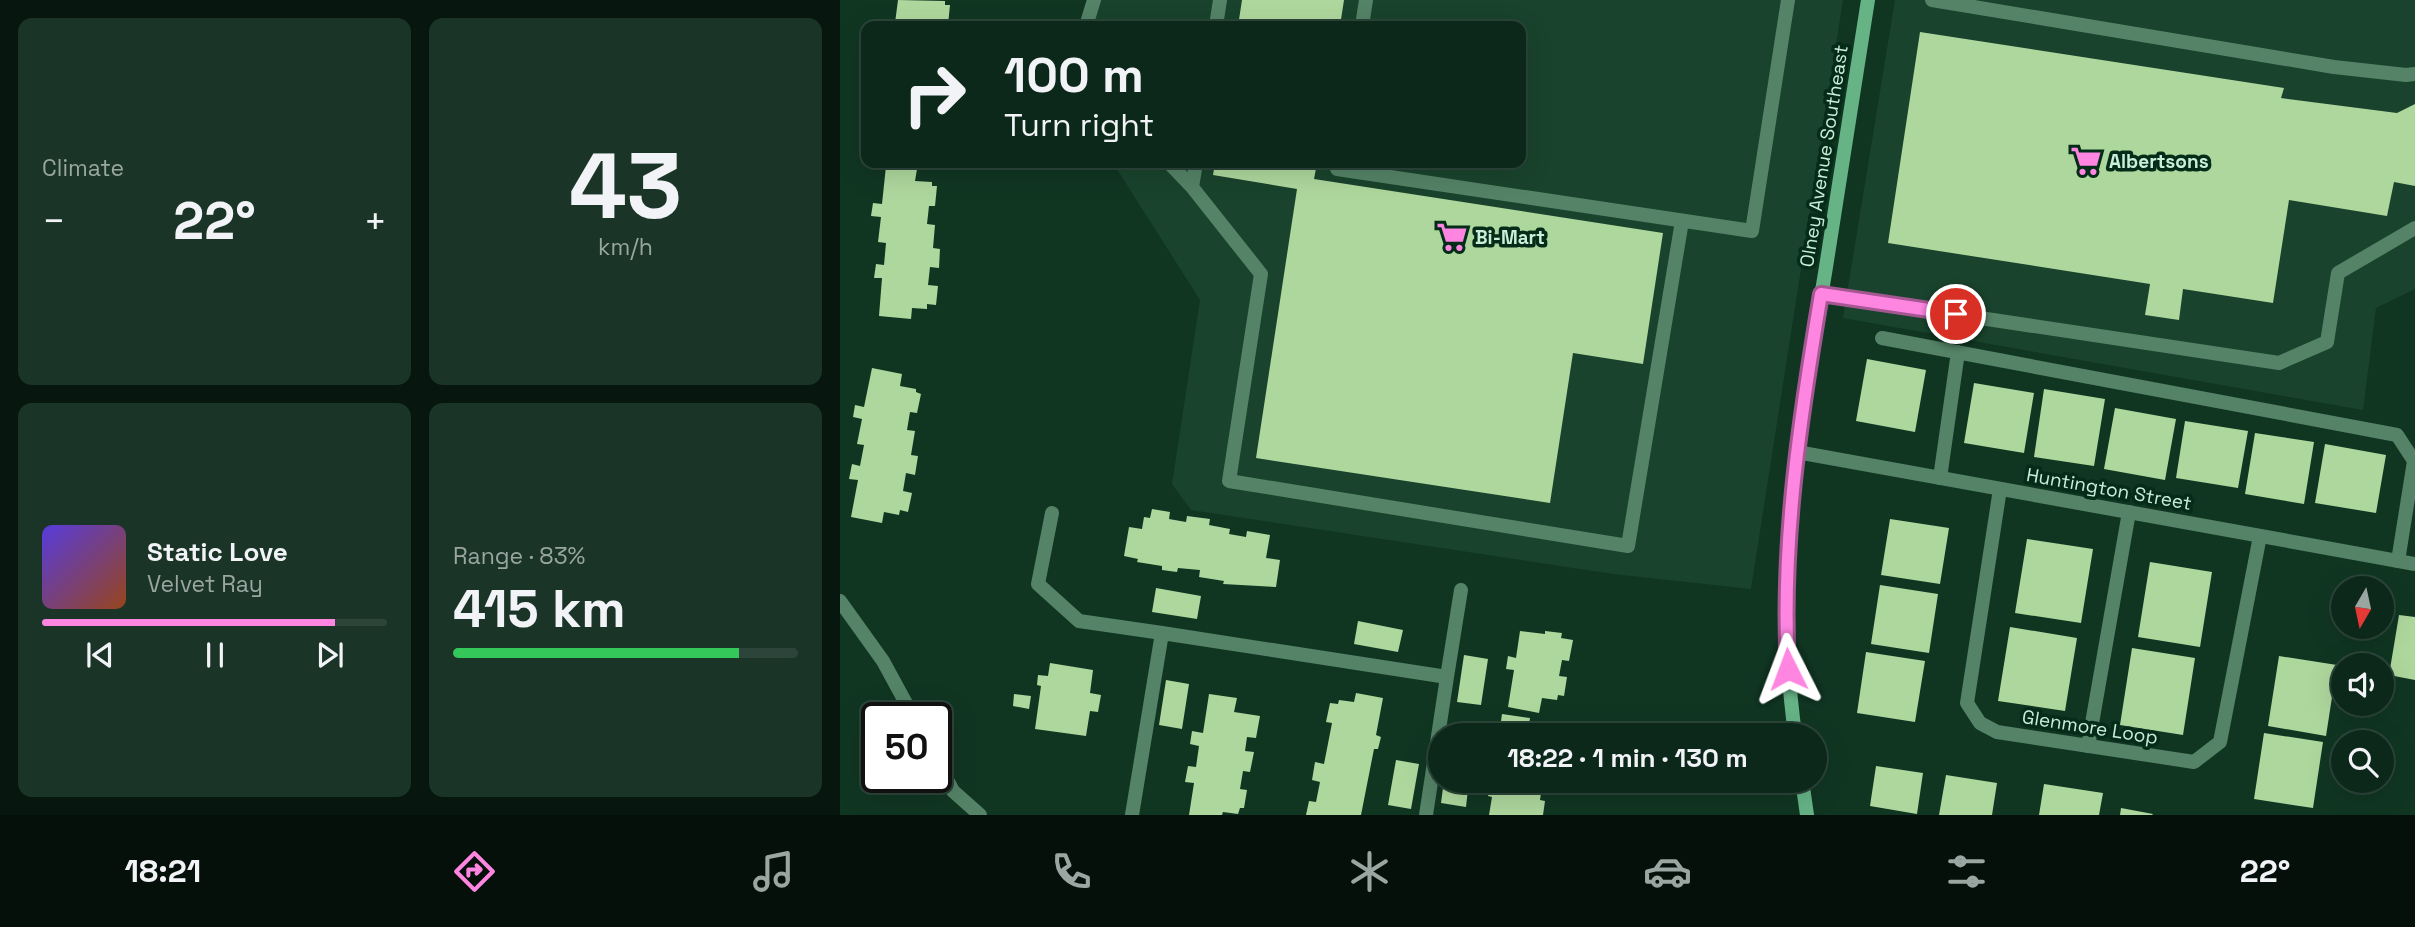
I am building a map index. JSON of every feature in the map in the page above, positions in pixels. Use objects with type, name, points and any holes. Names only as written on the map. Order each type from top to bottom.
[{"type":"main road","name":"Olney Avenue Southeast","points":[[1794,723],[1786,616],[1788,547],[1797,452],[1868,0]]},
{"type":"main road","points":[[1804,793],[1807,815]]},
{"type":"street","points":[[1088,21],[1094,0]]},
{"type":"street","points":[[1217,21],[1220,0]]},
{"type":"street","points":[[1363,21],[1366,0]]},
{"type":"street","points":[[1337,168],[1752,231],[1788,0]]},
{"type":"street","points":[[1932,0],[1962,2],[2334,66],[2415,74]]},
{"type":"street","points":[[1173,168],[1192,187],[1261,274],[1229,481],[1628,546],[1682,220]]},
{"type":"street","points":[[1192,187],[1195,168]]},
{"type":"street","points":[[1821,294],[2279,363],[2328,342],[2338,273],[2415,228]]},
{"type":"street","points":[[1882,338],[2397,435],[2414,461],[2398,561]]},
{"type":"street","points":[[1940,478],[1958,352]]},
{"type":"street","name":"Huntington Street","points":[[1797,452],[2415,564]]},
{"type":"street","name":"Glenmore Loop","points":[[2000,489],[1967,703],[1980,723],[1997,732],[2194,762],[2220,742],[2260,536]]},
{"type":"street","points":[[2088,746],[2129,512]]},
{"type":"street","points":[[1052,513],[1038,584],[1079,621],[1447,677]]},
{"type":"street","points":[[1426,815],[1461,590]]},
{"type":"street","points":[[840,601],[883,661],[905,702]]},
{"type":"street","points":[[1132,815],[1162,633]]},
{"type":"street","points":[[952,789],[980,815]]},
{"type":"shaded area","points":[[1089,0],[1843,0],[1751,589],[1613,574],[1191,510],[1172,484],[1200,300],[1116,168],[1526,168],[1526,21],[1086,21]]},
{"type":"shaded area","points":[[1895,0],[2415,0],[2415,289],[2376,308],[2363,410],[1843,318]]},
{"type":"building","points":[[898,0],[945,1],[945,5],[950,5],[948,21],[895,21]]},
{"type":"building","points":[[1242,0],[1344,0],[1341,21],[1239,21]]},
{"type":"building","points":[[1920,32],[2284,88],[2281,98],[2397,113],[2415,104],[2415,186],[2394,182],[2387,216],[2289,200],[2273,303],[2183,289],[2179,320],[2145,315],[2150,284],[1888,243]]},
{"type":"building","points":[[886,168],[917,169],[915,181],[932,182],[932,186],[937,186],[935,206],[929,206],[927,224],[935,225],[933,248],[940,249],[939,268],[930,267],[928,285],[938,286],[936,305],[927,304],[927,309],[912,308],[911,319],[879,316],[882,278],[874,278],[876,264],[884,265],[886,243],[878,242],[881,217],[871,216],[873,203],[882,204]]},
{"type":"building","points":[[1214,168],[1316,168],[1314,179],[1663,233],[1643,364],[1573,353],[1550,503],[1256,458],[1297,189],[1213,175]]},
{"type":"building","points":[[1867,359],[1926,370],[1915,432],[1856,421]]},
{"type":"building","points":[[872,368],[902,374],[900,386],[916,389],[916,392],[921,394],[917,413],[910,412],[907,430],[915,431],[911,455],[918,456],[915,475],[906,473],[903,491],[912,493],[908,512],[900,510],[899,515],[884,512],[882,523],[851,517],[858,480],[849,479],[852,464],[860,466],[864,445],[857,444],[862,419],[853,417],[855,405],[864,407]]},
{"type":"building","points":[[1974,383],[2034,393],[2024,453],[1964,443]]},
{"type":"building","points":[[2044,389],[2105,399],[2094,466],[2034,457]]},
{"type":"building","points":[[2115,408],[2176,419],[2165,480],[2104,469]]},
{"type":"building","points":[[2185,421],[2248,431],[2238,488],[2176,478]]},
{"type":"building","points":[[2255,433],[2314,442],[2304,504],[2245,494]]},
{"type":"building","points":[[2325,444],[2386,455],[2376,513],[2315,503]]},
{"type":"building","points":[[1152,509],[1170,512],[1169,519],[1186,522],[1187,516],[1210,519],[1209,525],[1230,529],[1229,534],[1246,537],[1247,531],[1270,535],[1266,558],[1280,560],[1276,587],[1223,584],[1224,581],[1199,577],[1200,570],[1162,570],[1162,566],[1137,562],[1138,559],[1124,556],[1129,527],[1142,529],[1144,517],[1150,518]]},
{"type":"building","points":[[1890,519],[1949,528],[1940,584],[1881,575]]},
{"type":"building","points":[[2027,539],[2093,549],[2081,623],[2015,613]]},
{"type":"building","points":[[2150,562],[2212,572],[2200,647],[2138,637]]},
{"type":"building","points":[[1880,585],[1938,594],[1929,653],[1871,644]]},
{"type":"building","points":[[1156,588],[1201,596],[1197,619],[1152,612]]},
{"type":"building","points":[[2399,615],[2415,617],[2415,680],[2394,676],[2393,653]]},
{"type":"building","points":[[1358,621],[1403,630],[1398,652],[1354,644]]},
{"type":"building","points":[[2010,627],[2077,638],[2065,711],[1998,701]]},
{"type":"building","points":[[1520,631],[1562,633],[1561,638],[1573,640],[1569,661],[1562,660],[1559,676],[1567,677],[1564,696],[1558,695],[1557,700],[1542,698],[1539,713],[1508,707],[1514,670],[1506,669],[1508,656],[1516,658]]},
{"type":"building","points":[[2132,648],[2195,658],[2183,735],[2120,725]]},
{"type":"building","points":[[1866,652],[1925,661],[1915,722],[1857,713]]},
{"type":"building","points":[[1464,655],[1488,659],[1481,705],[1457,702]]},
{"type":"building","points":[[2279,656],[2331,664],[2331,704],[2326,736],[2268,726]]},
{"type":"building","points":[[1050,663],[1093,670],[1090,693],[1101,695],[1098,712],[1090,711],[1086,736],[1035,729],[1041,686],[1037,685],[1038,675],[1048,676]]},
{"type":"building","points":[[1166,680],[1189,684],[1182,729],[1159,725]]},
{"type":"building","points":[[1356,693],[1383,698],[1376,735],[1381,737],[1378,749],[1374,749],[1361,815],[1306,815],[1309,801],[1316,802],[1320,782],[1312,780],[1315,762],[1324,764],[1332,723],[1326,722],[1330,703],[1338,704],[1339,700],[1354,702]]},
{"type":"building","points":[[1014,694],[1031,696],[1029,709],[1013,706]]},
{"type":"building","points":[[1209,694],[1237,698],[1234,712],[1260,716],[1256,738],[1247,737],[1245,751],[1254,752],[1250,772],[1243,771],[1240,789],[1247,790],[1244,808],[1240,808],[1238,814],[1223,812],[1222,815],[1189,815],[1194,783],[1185,782],[1188,766],[1196,767],[1199,746],[1190,744],[1192,731],[1203,733]]},
{"type":"building","points":[[1502,714],[1530,718],[1529,723],[1501,723]]},
{"type":"building","points":[[2264,733],[2323,742],[2313,808],[2254,799]]},
{"type":"building","points":[[1396,760],[1419,764],[1411,809],[1388,805]]},
{"type":"building","points":[[1876,766],[1923,773],[1917,814],[1870,806]]},
{"type":"building","points":[[1946,775],[1997,783],[1992,815],[1939,815]]},
{"type":"building","points":[[2044,784],[2103,793],[2099,815],[2039,815]]},
{"type":"building","points":[[1442,793],[1468,793],[1466,807],[1441,803]]},
{"type":"building","points":[[1488,793],[1541,793],[1540,800],[1545,801],[1543,815],[1489,815],[1492,797],[1488,796]]},
{"type":"building","points":[[2121,808],[2153,814],[2120,815]]},
{"type":"place","name":"Albertsons","points":[[2086,161]]},
{"type":"place","name":"Bi-Mart","points":[[1452,237]]},
{"type":"route","points":[[1788,669],[1786,616],[1791,509],[1821,294],[1956,314]]}]
